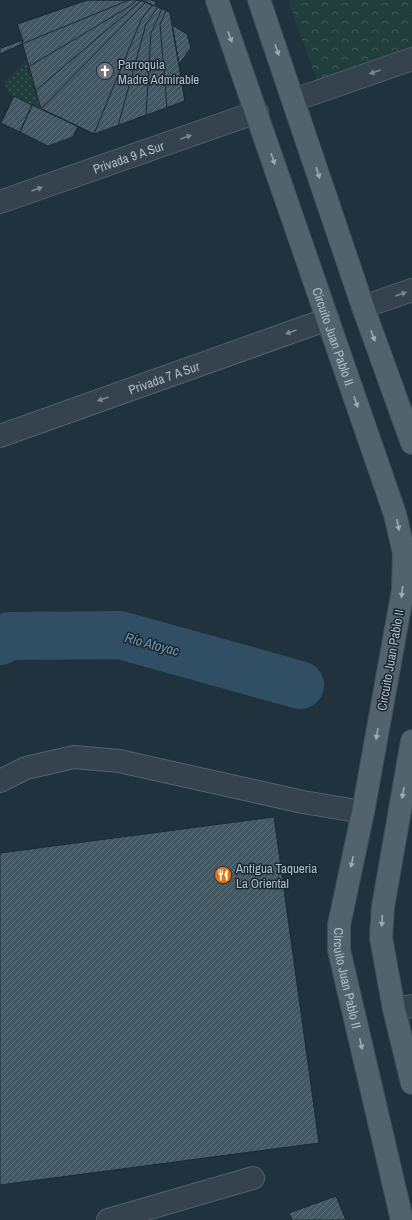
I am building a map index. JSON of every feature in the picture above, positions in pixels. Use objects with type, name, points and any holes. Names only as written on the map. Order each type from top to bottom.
[{"type":"main road","name":"Circuito Juan Pablo II","points":[[217,0],[395,514],[404,553],[403,590],[363,812],[339,925],[339,950],[402,1220]]},
{"type":"main road","points":[[259,0],[363,307],[412,443]]},
{"type":"main road","points":[[412,740],[383,907],[381,938],[403,1007],[412,1083]]},
{"type":"street","points":[[294,100],[412,59]]},
{"type":"street","name":"Privada 9 A Sur","points":[[0,202],[257,112]]},
{"type":"street","points":[[363,307],[412,290]]},
{"type":"street","name":"Privada 7 A Sur","points":[[0,436],[328,319]]},
{"type":"street","points":[[0,781],[26,768],[74,758],[119,760],[303,802],[363,812]]},
{"type":"street","points":[[108,1220],[253,1178]]},
{"type":"green space","points":[[288,0],[412,0],[412,56],[320,89]]},
{"type":"green space","points":[[26,60],[41,109],[9,93],[4,82]]},
{"type":"building","name":"Parroquia Madre Admirable","points":[[87,0],[140,0],[170,12],[185,101],[94,134],[41,109],[17,24]]},
{"type":"building","points":[[87,0],[129,0],[22,44],[23,40],[17,24]]},
{"type":"building","points":[[137,0],[141,1],[35,91],[28,67],[132,5]]},
{"type":"building","points":[[140,0],[152,0],[156,2],[155,6]]},
{"type":"building","points":[[146,2],[152,5],[141,20],[94,134],[41,109]]},
{"type":"building","points":[[158,7],[162,9],[151,33],[146,115],[118,126],[146,24]]},
{"type":"building","points":[[166,11],[170,12],[185,101],[167,108],[160,24]]},
{"type":"building","points":[[172,25],[187,34],[191,48],[179,64]]},
{"type":"building","points":[[23,40],[22,44],[0,54],[0,46],[1,48]]},
{"type":"building","points":[[14,96],[32,105],[20,132],[1,123]]},
{"type":"building","points":[[32,105],[78,126],[73,137],[48,146],[20,132]]},
{"type":"building","points":[[274,817],[319,1143],[0,1185],[0,853]]},
{"type":"building","points":[[336,1196],[346,1220],[292,1220],[289,1213]]},
{"type":"waterway","name":"Río Atoyac","points":[[0,641],[10,636],[120,635],[300,685]]},
{"type":"place","name":"Parroquia Madre Admirable","points":[[105,71]]},
{"type":"place","name":"Antigua Taqueria La Oriental","points":[[223,875]]}]
